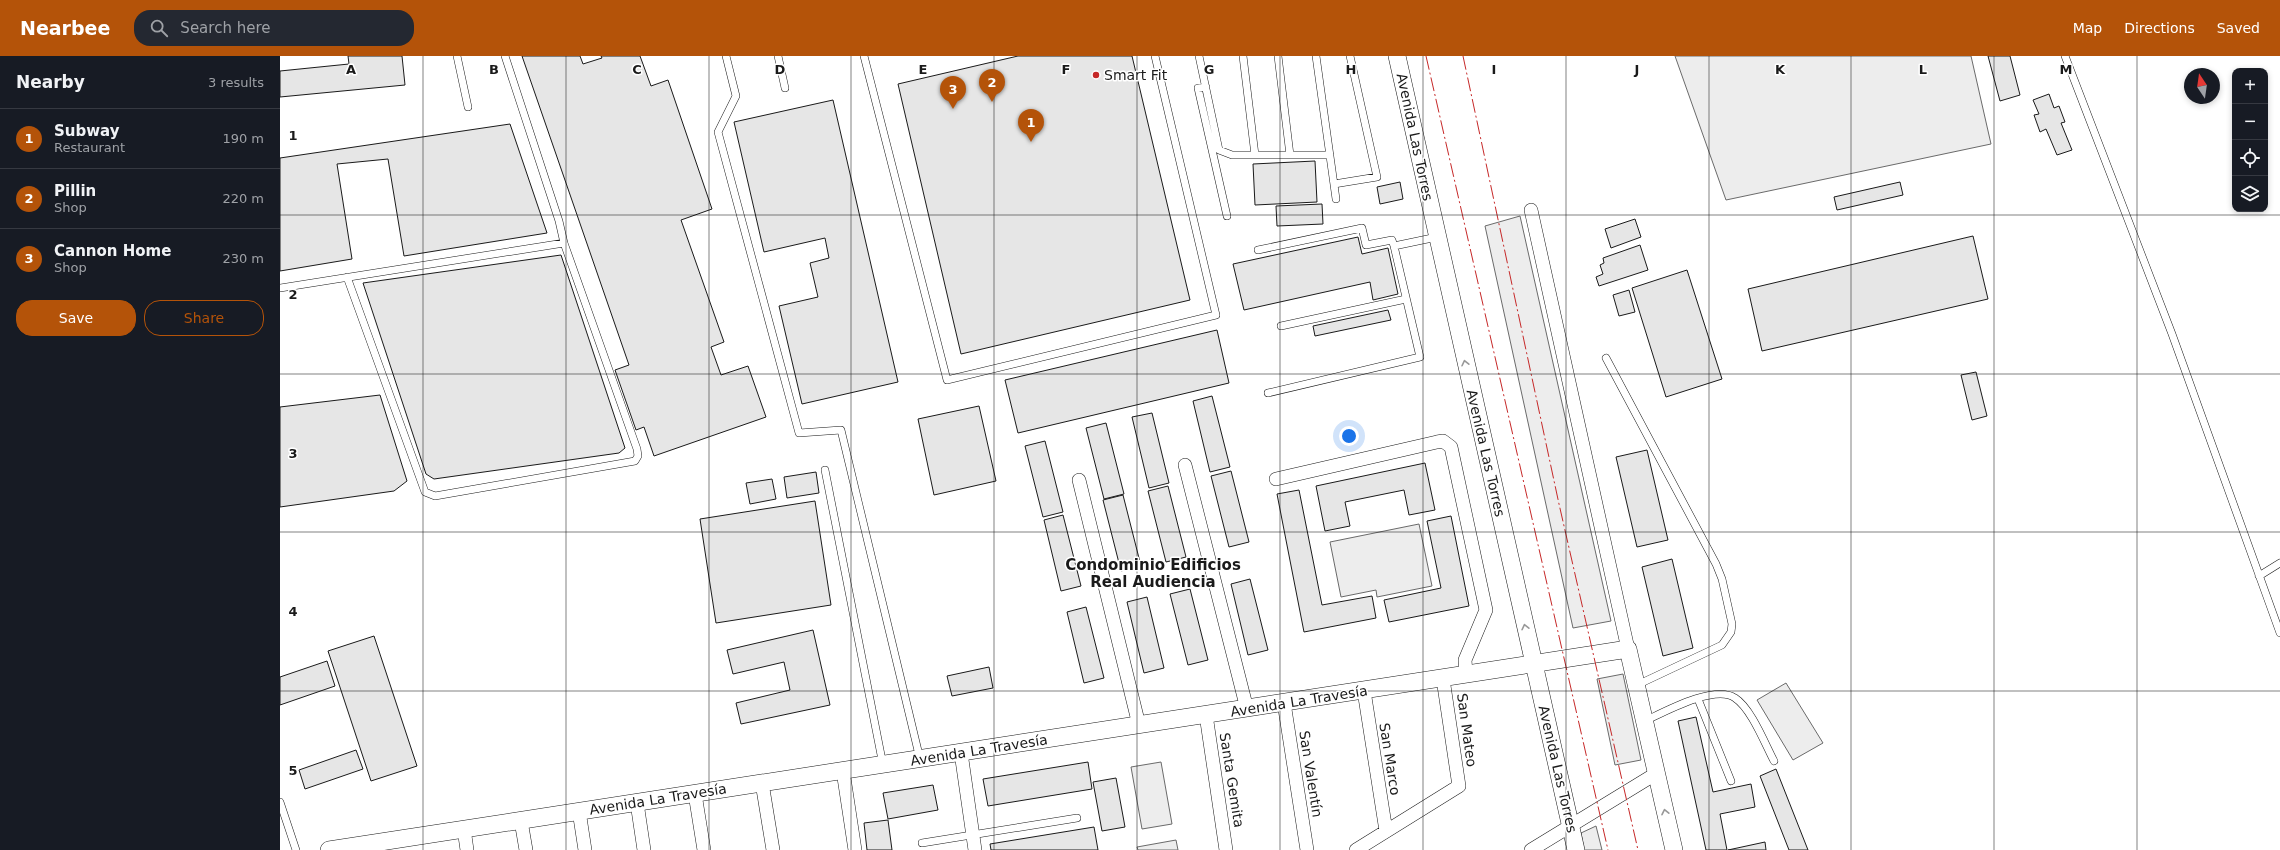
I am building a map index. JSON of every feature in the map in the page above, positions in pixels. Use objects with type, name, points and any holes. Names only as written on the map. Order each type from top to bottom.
[{"type":"street","name":"Avenida Las Torres","points":[[1397,56],[1576,850]]},
{"type":"street","points":[[1530,210],[1674,850]]},
{"type":"street","points":[[1276,479],[1437,442],[1443,441],[1451,447],[1486,610],[1465,660],[1466,675]]},
{"type":"street","points":[[1185,465],[1247,709]]},
{"type":"street","points":[[1079,480],[1139,725]]},
{"type":"street","name":"Avenida La Travesía","points":[[329,850],[404,844],[464,829],[1534,665],[1628,649]]},
{"type":"street","name":"San Mateo","points":[[1386,831],[1459,786],[1443,678]]},
{"type":"street","name":"San Marco","points":[[1364,691],[1386,831]]},
{"type":"street","name":"San Valentín","points":[[1284,703],[1307,850]]},
{"type":"street","name":"Santa Gemita","points":[[1206,715],[1226,850]]},
{"type":"street","points":[[961,753],[976,850]]},
{"type":"street","points":[[843,771],[855,850]]},
{"type":"street","points":[[1531,850],[1657,773]]},
{"type":"street","points":[[762,783],[773,850]]},
{"type":"street","points":[[695,794],[704,850]]},
{"type":"street","points":[[637,803],[644,850]]},
{"type":"street","points":[[579,812],[585,850]]},
{"type":"street","points":[[521,821],[526,850]]},
{"type":"street","points":[[464,829],[467,850]]},
{"type":"street","points":[[1356,850],[1386,831]]},
{"type":"lane","points":[[464,56],[457,57],[468,107]]},
{"type":"lane","points":[[347,277],[425,492],[435,496],[635,461],[638,456],[637,450],[564,242],[559,221],[504,56]]},
{"type":"lane","points":[[726,56],[736,96],[718,132],[797,426],[799,433],[841,430],[920,759]]},
{"type":"lane","points":[[778,56],[785,88]]},
{"type":"lane","points":[[864,56],[947,380],[1216,315],[1155,56]]},
{"type":"lane","points":[[1199,56],[1219,150],[1232,155],[1330,155]]},
{"type":"lane","points":[[1243,56],[1255,155]]},
{"type":"lane","points":[[1278,56],[1290,155]]},
{"type":"lane","points":[[1316,56],[1336,199]]},
{"type":"lane","points":[[1334,184],[1377,177],[1350,56]]},
{"type":"lane","points":[[2065,56],[2172,334],[2280,633]]},
{"type":"lane","points":[[1206,87],[1198,88],[1227,216]]},
{"type":"lane","points":[[1258,250],[1362,228],[1366,245],[1392,240],[1420,357],[1268,393]]},
{"type":"lane","points":[[1394,246],[1437,237]]},
{"type":"lane","points":[[280,288],[564,242]]},
{"type":"lane","points":[[1281,326],[1406,298]]},
{"type":"lane","points":[[1606,358],[1716,564],[1722,578],[1732,624],[1731,632],[1722,645],[1636,686]]},
{"type":"lane","points":[[825,470],[883,765]]},
{"type":"lane","points":[[2259,576],[2280,564]]},
{"type":"lane","points":[[1644,722],[1698,698],[1719,694],[1734,697],[1744,706],[1774,761]]},
{"type":"lane","points":[[1698,698],[1731,782]]},
{"type":"lane","points":[[280,802],[296,850]]},
{"type":"lane","points":[[922,843],[1077,818]]},
{"type":"shaded area","points":[[1675,56],[1971,56],[1991,144],[1726,200]]},
{"type":"shaded area","points":[[1520,216],[1611,621],[1573,628],[1485,226]]},
{"type":"shaded area","points":[[1419,524],[1432,586],[1377,597],[1376,590],[1341,597],[1330,542]]},
{"type":"shaded area","points":[[1623,674],[1641,760],[1615,765],[1597,679]]},
{"type":"shaded area","points":[[1786,683],[1823,743],[1793,760],[1757,700]]},
{"type":"shaded area","points":[[1161,762],[1172,824],[1142,829],[1131,767]]},
{"type":"shaded area","points":[[1596,826],[1602,850],[1584,850],[1581,833]]},
{"type":"shaded area","points":[[1176,840],[1178,850],[1138,850],[1137,847]]},
{"type":"building","points":[[348,56],[402,56],[405,85],[280,97],[280,71],[349,64]]},
{"type":"building","points":[[522,56],[580,56],[583,64],[602,58],[601,56],[640,56],[651,86],[668,80],[712,209],[681,220],[724,342],[711,347],[721,375],[748,366],[766,417],[654,456],[644,427],[636,430],[615,370],[629,365]]},
{"type":"building","points":[[1018,56],[1132,56],[1190,300],[961,354],[898,84]]},
{"type":"building","points":[[1988,56],[2010,56],[2020,95],[2000,101]]},
{"type":"building","points":[[2049,94],[2054,108],[2059,106],[2065,122],[2061,123],[2072,150],[2057,155],[2046,129],[2040,132],[2034,115],[2039,114],[2033,100]]},
{"type":"building","points":[[833,100],[898,382],[802,404],[779,306],[818,297],[810,263],[829,258],[825,238],[764,252],[734,122]]},
{"type":"building","points":[[510,124],[547,233],[404,256],[388,159],[337,164],[352,259],[280,271],[280,158]]},
{"type":"building","points":[[1315,161],[1317,202],[1255,205],[1253,164]]},
{"type":"building","points":[[1400,182],[1403,199],[1380,204],[1377,187]]},
{"type":"building","points":[[1900,182],[1903,195],[1837,210],[1834,197]]},
{"type":"building","points":[[1322,204],[1323,224],[1277,226],[1276,206]]},
{"type":"building","points":[[1635,219],[1641,237],[1611,248],[1605,229]]},
{"type":"building","points":[[1973,236],[1988,299],[1762,351],[1748,289]]},
{"type":"building","points":[[1358,237],[1362,254],[1388,248],[1398,294],[1373,300],[1370,282],[1244,310],[1233,264]]},
{"type":"building","points":[[1640,245],[1648,270],[1599,286],[1596,277],[1603,274],[1600,265],[1604,263],[1603,258]]},
{"type":"building","points":[[561,255],[625,448],[619,453],[434,479],[426,474],[363,283]]},
{"type":"building","points":[[1687,270],[1722,379],[1666,397],[1632,288]]},
{"type":"building","points":[[1629,290],[1635,312],[1619,316],[1613,295]]},
{"type":"building","points":[[1388,310],[1391,320],[1315,336],[1313,326]]},
{"type":"building","points":[[1217,330],[1229,383],[1018,433],[1005,380]]},
{"type":"building","points":[[1976,372],[1987,416],[1972,420],[1961,375]]},
{"type":"building","points":[[380,395],[407,481],[394,491],[280,507],[280,407]]},
{"type":"building","points":[[1212,396],[1230,467],[1210,472],[1193,401]]},
{"type":"building","points":[[979,406],[996,481],[934,495],[918,419]]},
{"type":"building","points":[[1152,413],[1169,483],[1149,488],[1132,417]]},
{"type":"building","points":[[1106,423],[1124,494],[1104,499],[1086,428]]},
{"type":"building","points":[[1045,441],[1063,512],[1043,517],[1025,446]]},
{"type":"building","points":[[1647,450],[1668,540],[1637,547],[1616,457]]},
{"type":"building","points":[[1425,463],[1435,510],[1409,515],[1404,490],[1345,502],[1350,526],[1325,531],[1316,486]]},
{"type":"building","points":[[1231,471],[1249,542],[1229,547],[1211,476]]},
{"type":"building","points":[[816,472],[819,493],[787,498],[784,477]]},
{"type":"building","points":[[772,479],[776,499],[750,504],[746,483]]},
{"type":"building","points":[[1168,486],[1186,557],[1166,562],[1148,491]]},
{"type":"building","points":[[1299,490],[1322,605],[1372,596],[1376,618],[1304,632],[1277,494]]},
{"type":"building","points":[[1123,495],[1141,566],[1121,571],[1103,500]]},
{"type":"building","points":[[815,501],[831,605],[716,623],[700,519]]},
{"type":"building","points":[[1063,515],[1081,586],[1061,591],[1044,520]]},
{"type":"building","points":[[1451,516],[1469,606],[1389,622],[1384,600],[1441,588],[1427,521]]},
{"type":"building","points":[[1672,559],[1693,648],[1663,656],[1642,567]]},
{"type":"building","points":[[1250,579],[1268,650],[1248,655],[1231,584]]},
{"type":"building","points":[[1190,589],[1208,660],[1188,665],[1170,594]]},
{"type":"building","points":[[1147,597],[1164,668],[1144,673],[1127,602]]},
{"type":"building","points":[[1086,607],[1104,678],[1084,683],[1067,612]]},
{"type":"building","points":[[813,630],[830,705],[741,724],[736,703],[790,690],[784,662],[733,674],[727,650]]},
{"type":"building","points":[[374,636],[417,766],[371,781],[328,651]]},
{"type":"building","points":[[327,661],[335,686],[280,705],[280,677]]},
{"type":"building","points":[[989,667],[993,688],[952,696],[947,676]]},
{"type":"building","points":[[1696,717],[1713,792],[1751,784],[1755,807],[1720,814],[1727,850],[1706,850],[1678,721]]},
{"type":"building","points":[[356,750],[363,769],[305,789],[299,770]]},
{"type":"building","points":[[1088,762],[1092,789],[988,806],[983,779]]},
{"type":"building","points":[[1776,769],[1808,850],[1789,850],[1760,776]]},
{"type":"building","points":[[1116,778],[1125,827],[1102,831],[1093,782]]},
{"type":"building","points":[[933,785],[938,810],[888,819],[883,793]]},
{"type":"building","points":[[888,820],[892,850],[867,850],[864,823]]},
{"type":"building","points":[[1094,827],[1098,850],[991,850],[990,844]]},
{"type":"building","points":[[1765,842],[1766,850],[1728,850]]},
{"type":"power","points":[[1426,56],[1608,850]]},
{"type":"power","points":[[1463,56],[1559,504],[1638,850]]},
{"type":"place","name":"Smart Fit","points":[[1096,75]]},
{"type":"place","name":"Pillin","points":[[992,102]]},
{"type":"place","name":"Cannon Home","points":[[953,109]]},
{"type":"place","name":"Subway","points":[[1031,142]]},
{"type":"district","name":"Condominio Edificios Real Audiencia","points":[[1153,574]]}]
